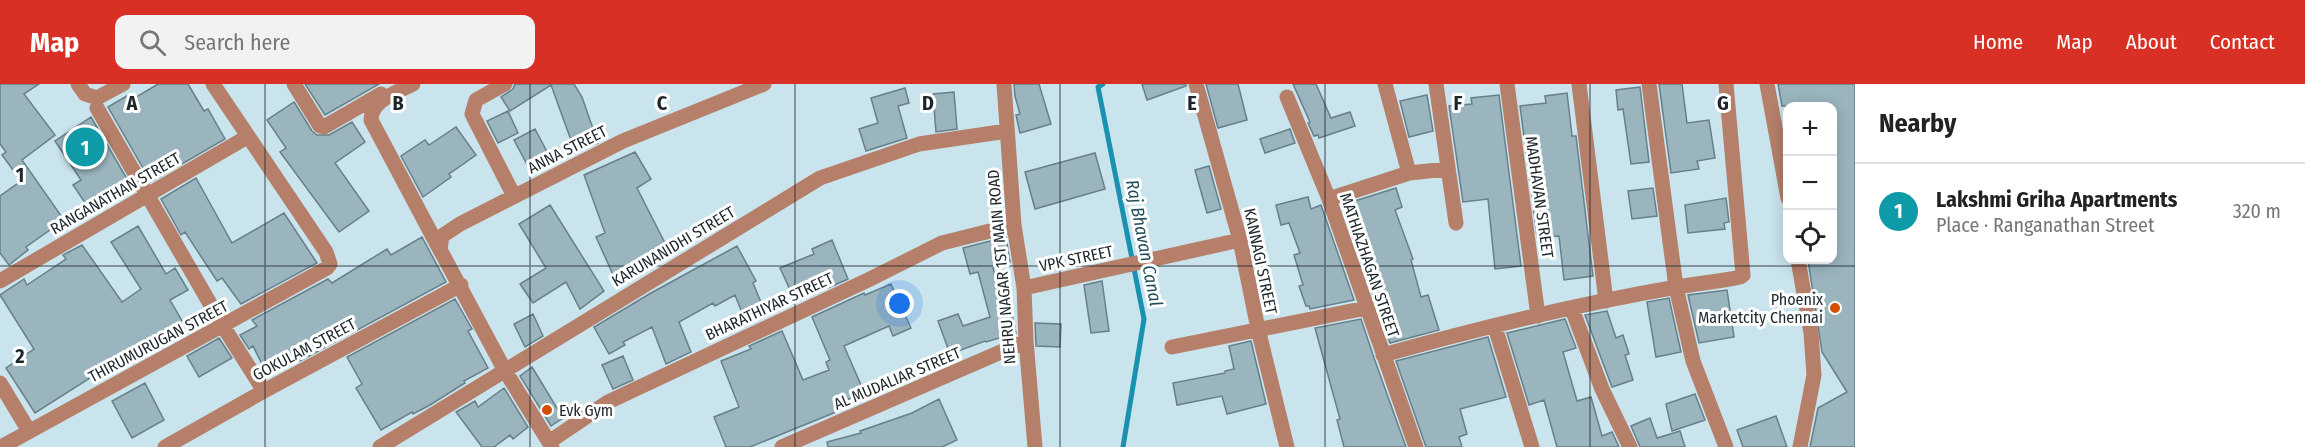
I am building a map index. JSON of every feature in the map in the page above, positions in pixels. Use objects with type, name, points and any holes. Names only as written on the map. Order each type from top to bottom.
[{"type":"street","points":[[78,84],[85,94],[97,98],[123,84]]},
{"type":"street","points":[[213,84],[247,137]]},
{"type":"street","points":[[294,84],[320,126],[324,128],[396,84]]},
{"type":"street","points":[[413,84],[385,99],[374,108],[371,114],[372,126],[461,285],[504,369],[551,444]]},
{"type":"street","points":[[505,84],[476,100],[472,114],[514,196]]},
{"type":"street","name":"ANNA STREET","points":[[440,250],[442,236],[449,230],[514,196],[624,141],[764,84]]},
{"type":"street","name":"NEHRU NAGAR 1ST MAIN ROAD","points":[[1004,84],[1014,225],[1024,288],[1035,447]]},
{"type":"street","name":"KANNAGI STREET","points":[[1196,84],[1240,240],[1258,329],[1287,447]]},
{"type":"street","points":[[1385,84],[1409,173]]},
{"type":"street","points":[[1436,84],[1456,224]]},
{"type":"street","name":"MADHAVAN STREET","points":[[1507,84],[1538,316]]},
{"type":"street","points":[[1579,84],[1606,301]]},
{"type":"street","points":[[1649,84],[1676,287],[1693,361],[1726,447]]},
{"type":"street","points":[[1383,355],[1453,335],[1538,316],[1676,287],[1734,279],[1743,275],[1726,84]]},
{"type":"street","points":[[1767,84],[1783,171]]},
{"type":"street","name":"MATHIAZHAGAN STREET","points":[[1287,97],[1329,200],[1416,447]]},
{"type":"street","points":[[97,108],[264,391]]},
{"type":"street","name":"KARUNANIDHI STREET","points":[[381,447],[504,369],[820,178],[919,144],[1007,131]]},
{"type":"street","name":"RANGANATHAN STREET","points":[[0,281],[247,137]]},
{"type":"street","name":"THIRUMURUGAN STREET","points":[[1,447],[327,268],[330,264],[326,252],[247,137]]},
{"type":"street","points":[[1329,200],[1409,173],[1448,169]]},
{"type":"street","name":"BHARATHIYAR STREET","points":[[551,444],[608,402],[942,243],[1014,225]]},
{"type":"street","name":"VPK STREET","points":[[1024,288],[1240,240]]},
{"type":"street","points":[[1799,264],[1811,333],[1814,375],[1800,447]]},
{"type":"street","name":"GOKULAM STREET","points":[[165,447],[461,285]]},
{"type":"street","points":[[1172,347],[1366,308]]},
{"type":"street","points":[[1572,309],[1602,389],[1630,447]]},
{"type":"street","points":[[1495,327],[1532,447]]},
{"type":"street","name":"AL MUDALIAR STREET","points":[[782,447],[1026,341]]},
{"type":"street","points":[[0,383],[29,431]]},
{"type":"building","points":[[0,84],[39,84],[24,94],[55,135],[22,160],[64,220],[26,247],[28,250],[9,265],[0,253],[0,196],[21,181],[2,155],[6,152],[0,144]]},
{"type":"building","points":[[158,84],[188,84],[204,111],[208,109],[225,139],[151,182],[108,107],[130,94],[133,99]]},
{"type":"building","points":[[305,84],[379,84],[325,115]]},
{"type":"building","points":[[515,84],[574,84],[582,97],[598,143],[575,151],[551,85],[510,111],[501,97],[513,89]]},
{"type":"building","points":[[1014,84],[1039,84],[1051,124],[1020,133],[1016,115],[1020,114]]},
{"type":"building","points":[[1142,84],[1186,84],[1186,86],[1147,100]]},
{"type":"building","points":[[1206,84],[1238,84],[1247,120],[1218,128]]},
{"type":"building","points":[[1293,84],[1316,84],[1331,118],[1350,112],[1355,126],[1319,138],[1318,135],[1314,136]]},
{"type":"building","points":[[1659,84],[1682,84],[1687,123],[1709,120],[1715,158],[1697,161],[1699,169],[1671,173]]},
{"type":"building","points":[[1778,84],[1855,84],[1855,447],[1810,447],[1818,408],[1847,392],[1822,352],[1809,264],[1837,264],[1837,102],[1783,102],[1782,106]]},
{"type":"building","points":[[1640,87],[1649,162],[1631,164],[1623,109],[1618,110],[1616,90]]},
{"type":"building","points":[[905,88],[909,103],[898,106],[907,138],[866,151],[859,129],[878,123],[871,98]]},
{"type":"building","points":[[954,92],[957,129],[936,132],[933,94]]},
{"type":"building","points":[[1567,93],[1572,136],[1576,136],[1593,276],[1564,280],[1559,236],[1537,237],[1520,106],[1546,103],[1545,96]]},
{"type":"building","points":[[1427,95],[1433,131],[1409,137],[1400,101]]},
{"type":"building","points":[[1499,95],[1521,266],[1495,269],[1488,199],[1463,202],[1449,106],[1472,104],[1471,98]]},
{"type":"building","points":[[294,102],[312,131],[317,135],[329,135],[352,122],[365,142],[335,163],[369,211],[339,232],[280,152],[286,148],[267,120]]},
{"type":"building","points":[[508,111],[518,133],[498,143],[487,121]]},
{"type":"building","points":[[91,117],[130,184],[90,210],[73,185],[81,180],[55,141]]},
{"type":"building","points":[[456,127],[476,155],[449,174],[451,177],[423,197],[401,156],[425,140],[429,145]]},
{"type":"building","points":[[535,129],[552,161],[531,172],[514,140]]},
{"type":"building","points":[[1290,129],[1295,143],[1265,153],[1260,139]]},
{"type":"building","points":[[635,152],[651,179],[637,188],[669,251],[615,279],[596,237],[605,233],[584,175]]},
{"type":"building","points":[[1095,153],[1105,189],[1035,209],[1025,172]]},
{"type":"building","points":[[1209,166],[1221,209],[1207,213],[1195,170]]},
{"type":"building","points":[[196,178],[232,243],[284,213],[317,263],[241,304],[222,278],[217,281],[185,232],[181,235],[161,199]]},
{"type":"building","points":[[1396,188],[1402,207],[1395,210],[1413,259],[1411,260],[1421,297],[1428,295],[1439,330],[1390,343],[1342,205]]},
{"type":"building","points":[[1653,188],[1657,216],[1632,219],[1628,191]]},
{"type":"building","points":[[1308,197],[1311,209],[1321,205],[1354,300],[1310,309],[1306,306],[1299,286],[1303,285],[1294,255],[1300,253],[1289,223],[1281,225],[1276,205]]},
{"type":"building","points":[[1726,198],[1729,222],[1724,223],[1725,229],[1688,233],[1685,205]]},
{"type":"building","points":[[550,205],[604,291],[580,309],[566,282],[533,303],[520,284],[546,268],[519,224]]},
{"type":"building","points":[[138,226],[166,274],[175,268],[188,290],[170,300],[185,326],[144,349],[145,351],[124,364],[122,360],[94,378],[93,376],[35,413],[6,368],[34,349],[0,295],[24,279],[27,285],[66,259],[63,255],[82,245],[122,302],[141,289],[111,242]]},
{"type":"building","points":[[422,237],[446,282],[300,361],[297,355],[266,372],[253,346],[249,349],[240,335],[257,326],[252,320],[328,279],[332,283],[387,249],[391,255]]},
{"type":"building","points":[[1006,237],[1010,262],[993,268],[1004,313],[1011,310],[1016,333],[950,354],[938,321],[958,314],[963,326],[990,317],[978,272],[970,274],[963,248]]},
{"type":"building","points":[[832,240],[848,279],[828,288],[825,280],[792,294],[780,268],[814,254],[812,249]]},
{"type":"building","points":[[737,246],[756,281],[753,283],[763,307],[743,315],[735,295],[715,306],[713,303],[679,322],[691,352],[666,364],[652,327],[623,342],[625,345],[609,354],[594,327]]},
{"type":"building","points":[[1102,281],[1109,331],[1091,333],[1084,285]]},
{"type":"building","points":[[891,284],[911,328],[893,336],[889,326],[844,346],[864,392],[834,406],[836,412],[750,447],[726,447],[714,417],[739,407],[721,361],[751,349],[749,346],[782,331],[803,380],[829,370],[826,362],[830,360],[812,317],[864,293],[865,295]]},
{"type":"building","points":[[1727,290],[1734,337],[1699,343],[1688,295]]},
{"type":"building","points":[[1669,298],[1681,352],[1656,357],[1647,302]]},
{"type":"building","points":[[455,299],[472,329],[468,331],[488,368],[464,381],[465,383],[430,405],[413,414],[412,412],[381,430],[356,388],[362,384],[347,357]]},
{"type":"building","points":[[1607,311],[1616,338],[1623,335],[1629,354],[1625,355],[1633,380],[1612,387],[1585,315]]},
{"type":"building","points":[[533,314],[543,336],[525,347],[514,324]]},
{"type":"building","points":[[1361,319],[1406,447],[1344,447],[1337,420],[1340,419],[1315,328]]},
{"type":"building","points":[[1565,319],[1576,348],[1563,352],[1577,401],[1591,397],[1602,436],[1612,432],[1619,447],[1557,447],[1544,400],[1529,405],[1507,333]]},
{"type":"building","points":[[1035,323],[1061,324],[1060,347],[1036,346]]},
{"type":"building","points":[[1488,337],[1506,397],[1460,409],[1467,434],[1459,437],[1462,447],[1426,447],[1396,361]]},
{"type":"building","points":[[219,338],[232,358],[199,377],[187,356]]},
{"type":"building","points":[[1251,341],[1266,404],[1227,414],[1222,396],[1177,405],[1173,383],[1225,373],[1225,371],[1234,369],[1229,346]]},
{"type":"building","points":[[623,356],[633,380],[613,389],[602,365]]},
{"type":"building","points":[[532,367],[563,418],[551,426],[520,376]]},
{"type":"building","points":[[145,383],[164,420],[132,438],[112,401]]},
{"type":"building","points":[[504,388],[528,427],[513,439],[510,435],[494,447],[482,447],[456,412],[475,401],[478,407]]},
{"type":"building","points":[[1695,394],[1705,420],[1672,431],[1666,404]]},
{"type":"building","points":[[939,399],[957,440],[942,447],[828,447],[827,442],[861,433],[860,431],[912,413]]},
{"type":"building","points":[[1776,416],[1787,447],[1743,447],[1737,430]]},
{"type":"building","points":[[1650,418],[1657,438],[1680,431],[1685,447],[1640,447],[1631,426]]},
{"type":"waterway","name":"Raj Bhavan Canal","points":[[1103,84],[1098,87],[1144,319],[1123,447]]},
{"type":"place","name":"Lakshmi Griha Apartments","points":[[85,147]]},
{"type":"place","name":"Phoenix Marketcity Chennai","points":[[1835,308]]},
{"type":"place","name":"Evk Gym","points":[[547,410]]}]
